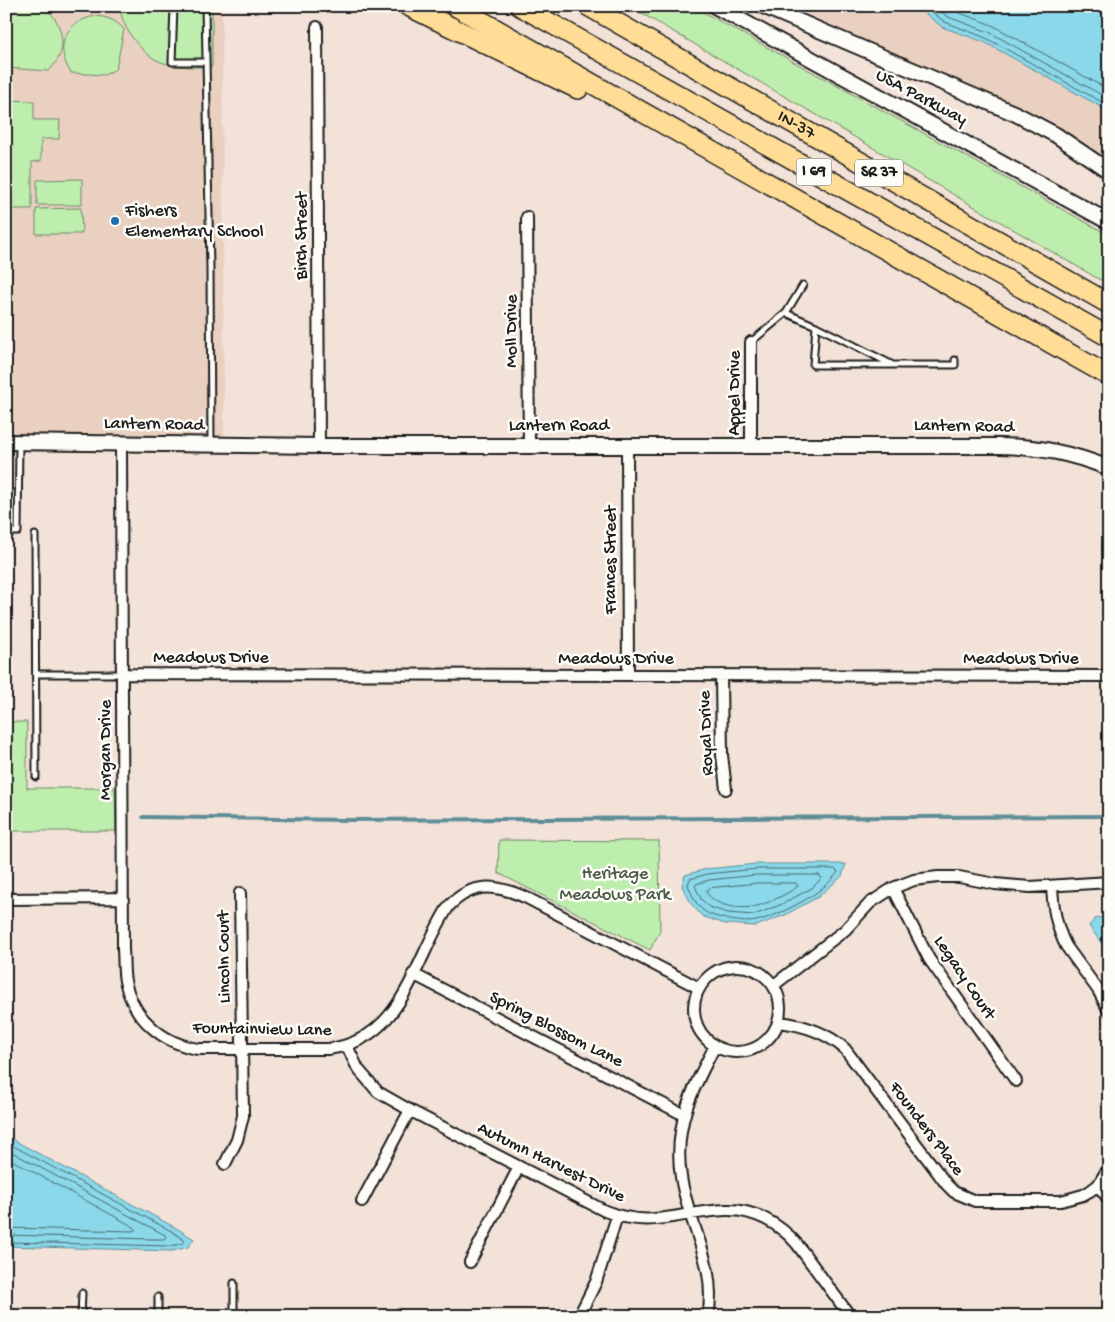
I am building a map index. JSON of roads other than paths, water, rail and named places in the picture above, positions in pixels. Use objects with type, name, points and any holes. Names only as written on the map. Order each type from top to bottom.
[{"type":"highway","points":[[408,6],[750,174]]},
{"type":"highway","name":"I 69","points":[[455,6],[1109,376]]},
{"type":"highway","name":"I 69","points":[[520,6],[1109,337]]},
{"type":"highway","name":"IN-37","points":[[588,6],[1109,304]]},
{"type":"street","name":"USA Parkway","points":[[715,6],[1109,222]]},
{"type":"street","name":"USA Parkway","points":[[763,6],[1016,114],[1056,136],[1109,172]]},
{"type":"street","name":"Birch Street","points":[[317,27],[319,446]]},
{"type":"street","name":"Moll Drive","points":[[527,217],[529,445]]},
{"type":"street","name":"Appel Drive","points":[[751,342],[751,445]]},
{"type":"street","name":"Lantern Road","points":[[12,442],[319,446],[1021,446],[1069,454],[1109,468]]},
{"type":"street","name":"Morgan Drive","points":[[122,443],[122,898],[125,981],[131,1000],[143,1020],[156,1032],[169,1040]]},
{"type":"street","name":"Frances Street","points":[[627,445],[628,675]]},
{"type":"street","name":"Meadows Drive","points":[[122,674],[1109,676]]},
{"type":"street","name":"Royal Drive","points":[[721,675],[722,755],[726,789]]},
{"type":"street","points":[[774,986],[846,930],[870,903],[894,888],[914,880],[938,877],[959,878],[1019,887],[1109,882]]},
{"type":"street","points":[[1052,886],[1055,920],[1062,938],[1098,990],[1109,1011]]},
{"type":"street","name":"Fountainview Lane","points":[[169,1040],[186,1047],[198,1049],[242,1050],[328,1049],[347,1046],[360,1041],[380,1026],[398,1004],[449,906],[465,893],[476,889],[492,887],[508,890],[529,899],[699,988]]},
{"type":"street","name":"Legacy Court","points":[[894,888],[930,959],[1016,1081]]},
{"type":"street","name":"Lincoln Court","points":[[225,1164],[233,1150],[241,1124],[240,893]]},
{"type":"street","points":[[6,899],[122,898]]},
{"type":"street","points":[[739,965],[755,969],[769,978],[774,986],[778,992],[781,1007],[779,1022],[766,1041],[746,1052],[730,1052],[715,1046],[703,1036],[696,1022],[694,1005],[699,988],[709,975],[723,967],[739,965]]},
{"type":"street","name":"Spring Blossom Lane","points":[[413,974],[684,1115]]},
{"type":"street","name":"Founders Place","points":[[779,1022],[808,1027],[828,1036],[846,1049],[943,1181],[954,1192],[974,1201],[985,1202],[1061,1201],[1083,1195],[1098,1185]]},
{"type":"street","name":"Autumn Harvest Drive","points":[[347,1046],[358,1068],[370,1085],[378,1092],[588,1204],[617,1216],[641,1220],[657,1220],[729,1210],[756,1215],[782,1228],[797,1244],[850,1316]]},
{"type":"street","points":[[708,1316],[709,1282],[702,1248],[683,1187],[679,1165],[679,1147],[684,1115],[692,1091],[715,1046]]},
{"type":"street","points":[[362,1201],[410,1110]]},
{"type":"street","points":[[470,1262],[519,1167]]},
{"type":"street","points":[[1109,1167],[1098,1185],[1109,1200]]},
{"type":"street","points":[[579,1316],[596,1282],[617,1216]]},
{"type":"lane","points":[[174,6],[172,62],[205,62]]},
{"type":"lane","points":[[205,6],[211,444]]},
{"type":"lane","points":[[751,342],[786,313],[803,285]]},
{"type":"lane","points":[[786,313],[894,365]]},
{"type":"lane","points":[[816,326],[813,365],[955,365],[955,360]]},
{"type":"lane","points":[[6,532],[18,532],[12,442]]},
{"type":"lane","points":[[35,536],[36,777]]},
{"type":"lane","points":[[36,674],[122,674]]},
{"type":"lane","points":[[234,1283],[234,1316]]},
{"type":"lane","points":[[81,1316],[82,1293]]},
{"type":"lane","points":[[158,1297],[158,1316]]},
{"type":"water","points":[[916,6],[1109,6],[1109,112],[984,42],[942,27]]},
{"type":"water","points":[[756,864],[846,864],[842,876],[818,897],[785,915],[756,926],[725,924],[702,916],[692,905],[682,886],[685,875],[706,869]]},
{"type":"water","points":[[1109,915],[1109,954],[1089,926],[1095,919]]},
{"type":"water","points":[[6,1136],[194,1239],[188,1247],[172,1251],[6,1246]]},
{"type":"waterway","points":[[143,817],[346,820],[1109,816]]},
{"type":"place","name":"Fishers Elementary School","points":[[115,221]]},
{"type":"park label","name":"Heritage Meadows Park","points":[[615,884]]}]
